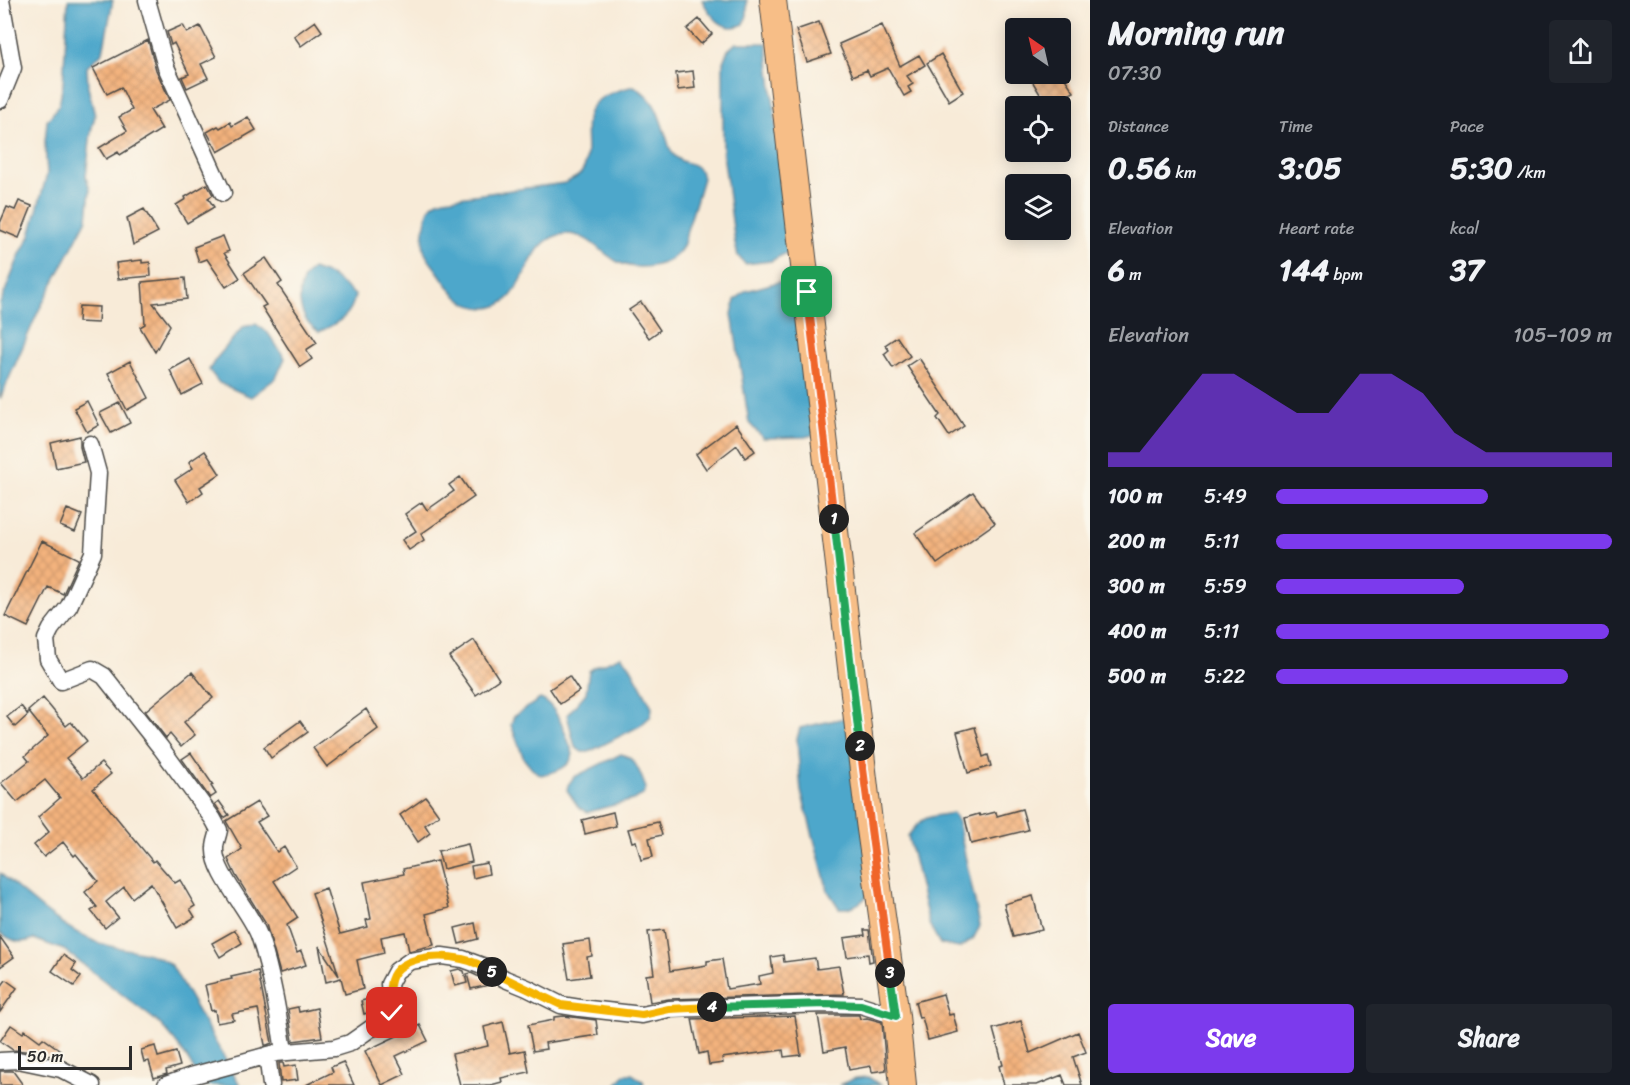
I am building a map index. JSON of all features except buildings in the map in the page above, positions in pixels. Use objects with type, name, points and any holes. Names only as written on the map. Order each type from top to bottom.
[{"type":"main road","points":[[773,0],[869,822],[896,1016],[903,1085]]},
{"type":"street","points":[[0,100],[13,68],[1,0]]},
{"type":"street","points":[[147,0],[166,67],[223,193]]},
{"type":"street","points":[[90,444],[98,473],[93,554],[69,606],[46,639],[48,659],[61,681],[92,669],[104,676],[161,748],[219,830],[214,846],[215,855],[239,903],[260,935],[274,992],[275,1053],[271,1085]]},
{"type":"street","points":[[165,1085],[275,1053],[334,1048],[350,1043],[370,1029],[390,1020],[392,1013],[390,984],[396,971],[410,961],[442,956],[463,959],[561,1005],[580,1008],[642,1015],[669,1009],[827,1004],[861,1005],[896,1016]]},
{"type":"street","points":[[0,1061],[18,1060],[61,1069],[92,1085]]},
{"type":"water","points":[[68,0],[113,0],[103,52],[87,67],[88,87],[95,116],[86,177],[90,190],[87,219],[38,312],[0,399],[0,304],[20,254],[30,236],[47,174],[45,142],[47,121],[59,105],[63,84]]},
{"type":"water","points":[[702,0],[747,0],[747,15],[744,24],[737,27],[724,25],[714,18]]},
{"type":"water","points":[[736,43],[767,43],[790,251],[771,261],[745,264],[738,256],[735,243],[723,153],[723,62],[728,50]]},
{"type":"water","points":[[634,86],[647,96],[655,107],[673,154],[681,161],[697,167],[703,178],[682,248],[676,255],[661,264],[633,266],[616,261],[580,236],[565,234],[551,238],[541,247],[532,258],[511,296],[501,304],[487,308],[478,307],[457,297],[425,253],[424,228],[432,205],[444,199],[565,183],[575,178],[585,166],[587,157],[586,128],[590,110],[603,97]]},
{"type":"water","points":[[312,269],[332,276],[355,295],[347,314],[338,322],[319,332],[305,318],[300,299],[303,279]]},
{"type":"water","points":[[789,279],[800,285],[817,434],[805,437],[763,438],[749,423],[732,314],[735,300],[746,291]]},
{"type":"water","points":[[256,324],[268,333],[285,358],[276,378],[251,397],[219,383],[209,370],[243,327]]},
{"type":"water","points":[[621,656],[629,664],[652,707],[651,716],[640,726],[589,752],[582,752],[575,747],[567,715],[586,693],[589,671]]},
{"type":"water","points":[[540,699],[546,702],[556,714],[573,754],[565,766],[541,775],[524,759],[511,725],[514,716]]},
{"type":"water","points":[[849,717],[874,889],[854,906],[839,908],[828,891],[801,791],[797,739],[800,728]]},
{"type":"water","points":[[621,754],[631,759],[637,767],[646,788],[643,795],[633,800],[588,812],[579,808],[567,790],[574,777]]},
{"type":"water","points":[[953,813],[958,822],[980,926],[973,939],[959,948],[940,944],[929,924],[908,836],[918,824],[927,818]]},
{"type":"water","points":[[0,873],[45,911],[81,935],[104,945],[153,955],[172,966],[240,1085],[201,1085],[183,1052],[159,1023],[64,950],[34,939],[24,942],[16,941],[0,933]]},
{"type":"water","points":[[625,1074],[632,1074],[643,1081],[644,1085],[616,1085]]},
{"type":"water","points":[[868,1077],[881,1085],[839,1085],[856,1078]]},
{"type":"route","points":[[392,1013],[390,984],[396,971],[410,961],[442,956],[463,959],[561,1005],[580,1008],[642,1015],[669,1009],[827,1004],[861,1005],[896,1016],[869,822],[807,292]]}]
